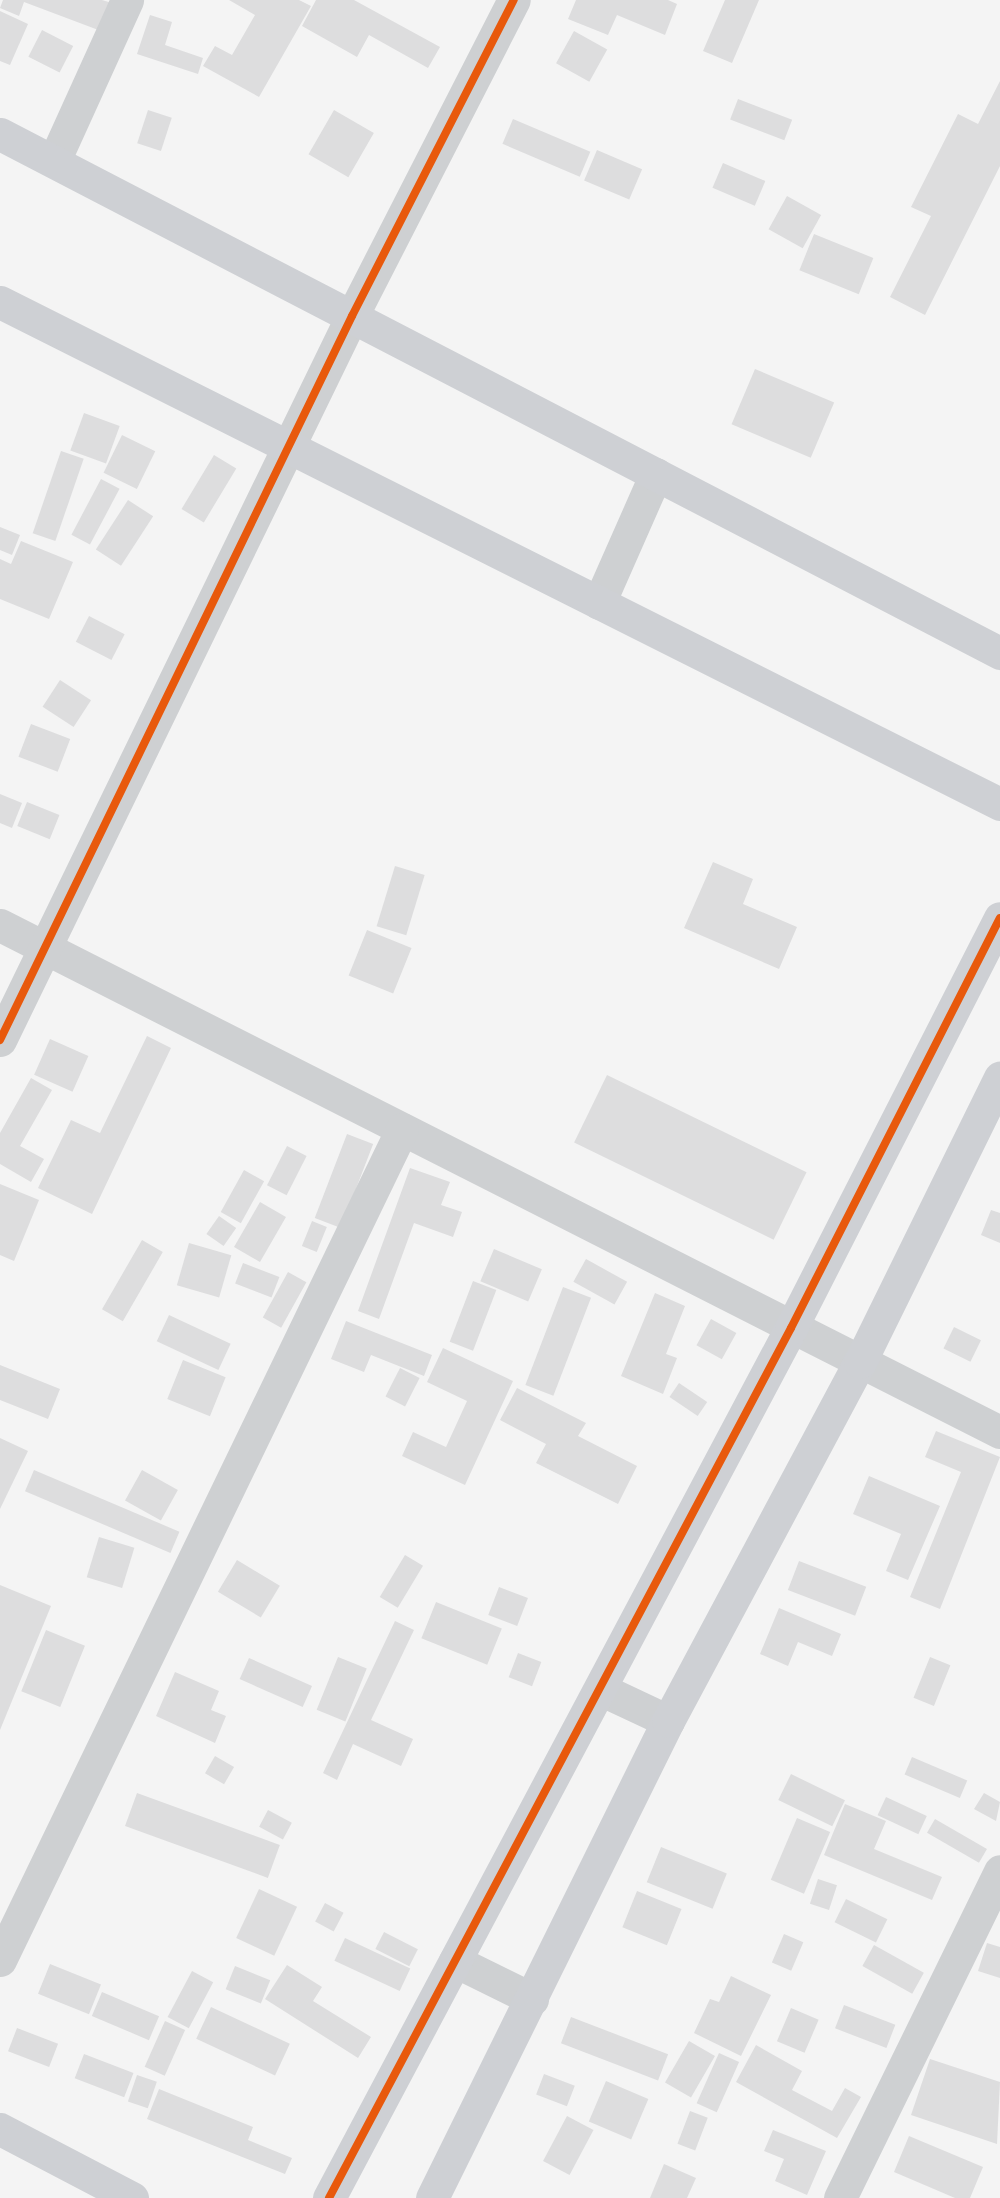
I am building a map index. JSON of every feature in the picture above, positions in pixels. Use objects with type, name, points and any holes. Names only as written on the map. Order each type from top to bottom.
[{"type":"street","points":[[54,161],[127,0]]},
{"type":"street","points":[[0,1040],[352,316],[514,0]]},
{"type":"street","points":[[2,138],[54,161],[1000,653]]},
{"type":"street","points":[[0,302],[1000,804]]},
{"type":"street","points":[[599,603],[656,474]]},
{"type":"street","points":[[329,2198],[791,1328],[1000,918]]},
{"type":"street","points":[[0,925],[1000,1432]]},
{"type":"street","points":[[432,2198],[668,1721],[860,1362],[1000,1078]]},
{"type":"street","points":[[0,1960],[402,1129]]},
{"type":"street","points":[[600,1689],[668,1721]]},
{"type":"street","points":[[840,2198],[1000,1871]]},
{"type":"street","points":[[455,1961],[532,1999]]},
{"type":"street","points":[[0,2129],[92,2189],[132,2198]]},
{"type":"building","points":[[3,0],[102,0],[112,3],[101,31],[24,2],[19,16],[0,8]]},
{"type":"building","points":[[229,0],[299,0],[311,6],[259,97],[203,66],[215,46],[232,55],[255,15]]},
{"type":"building","points":[[316,0],[354,0],[440,47],[428,68],[369,35],[357,57],[302,26]]},
{"type":"building","points":[[576,0],[668,0],[677,4],[665,35],[617,15],[608,35],[568,19]]},
{"type":"building","points":[[725,0],[759,0],[732,63],[703,51]]},
{"type":"building","points":[[0,11],[28,24],[10,65],[0,61]]},
{"type":"building","points":[[150,15],[172,22],[165,45],[203,58],[198,74],[137,54]]},
{"type":"building","points":[[42,30],[73,46],[60,73],[28,57]]},
{"type":"building","points":[[574,31],[607,49],[589,82],[556,63]]},
{"type":"building","points":[[1000,81],[1000,166],[925,315],[890,297],[931,216],[911,207],[958,114],[978,124]]},
{"type":"building","points":[[738,99],[792,120],[784,140],[730,120]]},
{"type":"building","points":[[148,110],[172,118],[161,151],[137,143]]},
{"type":"building","points":[[334,110],[374,133],[348,177],[308,154]]},
{"type":"building","points":[[513,119],[590,152],[580,177],[502,144]]},
{"type":"building","points":[[597,150],[642,169],[629,200],[584,180]]},
{"type":"building","points":[[723,163],[765,181],[755,206],[712,188]]},
{"type":"building","points":[[787,196],[821,215],[803,248],[769,229]]},
{"type":"building","points":[[814,234],[873,258],[859,294],[799,270]]},
{"type":"building","points":[[755,369],[834,403],[811,458],[732,424]]},
{"type":"building","points":[[84,413],[120,426],[106,464],[70,451]]},
{"type":"building","points":[[122,435],[155,451],[137,489],[104,473]]},
{"type":"building","points":[[61,451],[84,459],[55,541],[33,533]]},
{"type":"building","points":[[214,455],[236,468],[204,522],[182,509]]},
{"type":"building","points":[[101,479],[120,489],[90,544],[71,535]]},
{"type":"building","points":[[128,500],[153,516],[121,566],[96,549]]},
{"type":"building","points":[[0,527],[20,535],[12,555],[0,550]]},
{"type":"building","points":[[21,541],[73,562],[49,619],[0,599],[0,559],[11,564]]},
{"type":"building","points":[[89,616],[125,634],[111,660],[76,642]]},
{"type":"building","points":[[60,680],[91,700],[74,727],[43,707]]},
{"type":"building","points":[[31,724],[70,739],[58,772],[18,757]]},
{"type":"building","points":[[0,794],[22,803],[12,828],[0,823]]},
{"type":"building","points":[[27,802],[59,815],[50,839],[17,826]]},
{"type":"building","points":[[713,862],[753,879],[743,904],[797,927],[779,969],[684,928]]},
{"type":"building","points":[[395,866],[425,875],[406,935],[377,926]]},
{"type":"building","points":[[367,930],[412,948],[393,993],[349,975]]},
{"type":"building","points":[[147,1036],[171,1048],[92,1214],[38,1188],[71,1120],[100,1133]]},
{"type":"building","points":[[50,1039],[88,1056],[73,1092],[34,1075]]},
{"type":"building","points":[[607,1075],[807,1172],[774,1240],[574,1142]]},
{"type":"building","points":[[31,1078],[52,1090],[20,1146],[44,1159],[31,1182],[0,1164],[0,1133]]},
{"type":"building","points":[[347,1134],[373,1144],[341,1228],[315,1218]]},
{"type":"building","points":[[287,1146],[307,1156],[287,1195],[267,1185]]},
{"type":"building","points":[[410,1168],[450,1182],[441,1205],[462,1212],[453,1237],[414,1223],[379,1319],[358,1311]]},
{"type":"building","points":[[244,1170],[264,1181],[241,1223],[221,1212]]},
{"type":"building","points":[[0,1184],[39,1200],[14,1261],[0,1255]]},
{"type":"building","points":[[260,1202],[286,1217],[260,1262],[234,1247]]},
{"type":"building","points":[[991,1210],[1000,1213],[1000,1243],[981,1235]]},
{"type":"building","points":[[219,1216],[236,1228],[224,1246],[206,1234]]},
{"type":"building","points":[[312,1221],[327,1227],[317,1252],[302,1246]]},
{"type":"building","points":[[142,1240],[163,1252],[123,1321],[102,1309]]},
{"type":"building","points":[[189,1243],[231,1255],[219,1297],[177,1285]]},
{"type":"building","points":[[494,1249],[542,1269],[528,1302],[480,1281]]},
{"type":"building","points":[[586,1259],[627,1282],[615,1305],[573,1282]]},
{"type":"building","points":[[243,1263],[279,1277],[272,1298],[235,1284]]},
{"type":"building","points":[[288,1272],[306,1282],[281,1328],[263,1317]]},
{"type":"building","points":[[473,1281],[496,1290],[473,1351],[450,1342]]},
{"type":"building","points":[[563,1287],[591,1298],[553,1396],[525,1385]]},
{"type":"building","points":[[655,1293],[685,1306],[666,1354],[677,1358],[663,1394],[621,1376]]},
{"type":"building","points":[[169,1315],[231,1344],[218,1370],[157,1341]]},
{"type":"building","points":[[711,1319],[736,1333],[722,1359],[696,1345]]},
{"type":"building","points":[[346,1321],[432,1355],[424,1376],[371,1355],[364,1372],[331,1359]]},
{"type":"building","points":[[954,1327],[981,1340],[970,1362],[943,1349]]},
{"type":"building","points":[[443,1348],[513,1381],[465,1485],[402,1456],[413,1432],[446,1447],[467,1401],[427,1382]]},
{"type":"building","points":[[183,1360],[226,1377],[210,1416],[167,1399]]},
{"type":"building","points":[[0,1365],[60,1389],[48,1419],[0,1400]]},
{"type":"building","points":[[400,1368],[420,1378],[405,1406],[385,1397]]},
{"type":"building","points":[[679,1383],[707,1402],[698,1416],[669,1397]]},
{"type":"building","points":[[517,1388],[586,1423],[578,1436],[637,1466],[618,1504],[536,1463],[546,1444],[500,1420]]},
{"type":"building","points":[[936,1431],[1000,1457],[940,1609],[910,1597],[961,1472],[925,1457]]},
{"type":"building","points":[[0,1438],[28,1451],[0,1509]]},
{"type":"building","points":[[34,1470],[179,1532],[170,1553],[25,1491]]},
{"type":"building","points":[[142,1470],[178,1490],[161,1520],[125,1501]]},
{"type":"building","points":[[869,1476],[940,1506],[908,1580],[886,1571],[901,1534],[853,1514]]},
{"type":"building","points":[[99,1537],[134,1548],[122,1588],[87,1577]]},
{"type":"building","points":[[405,1555],[423,1566],[398,1608],[380,1597]]},
{"type":"building","points":[[237,1560],[280,1586],[261,1617],[218,1592]]},
{"type":"building","points":[[799,1561],[866,1587],[855,1616],[788,1590]]},
{"type":"building","points":[[0,1585],[51,1606],[0,1730]]},
{"type":"building","points":[[499,1587],[528,1598],[517,1626],[488,1615]]},
{"type":"building","points":[[436,1602],[502,1629],[487,1665],[421,1638]]},
{"type":"building","points":[[779,1608],[841,1634],[832,1656],[798,1642],[788,1666],[760,1654]]},
{"type":"building","points":[[395,1621],[414,1630],[371,1720],[413,1739],[401,1766],[353,1744],[337,1780],[323,1773]]},
{"type":"building","points":[[46,1630],[85,1646],[60,1707],[21,1691]]},
{"type":"building","points":[[518,1653],[541,1662],[532,1686],[509,1677]]},
{"type":"building","points":[[338,1657],[367,1669],[345,1721],[317,1710]]},
{"type":"building","points":[[930,1657],[950,1665],[934,1706],[914,1698]]},
{"type":"building","points":[[249,1658],[312,1686],[303,1707],[240,1679]]},
{"type":"building","points":[[175,1672],[219,1691],[211,1710],[226,1716],[215,1743],[156,1716]]},
{"type":"building","points":[[215,1756],[234,1767],[224,1784],[205,1773]]},
{"type":"building","points":[[912,1757],[967,1780],[960,1798],[905,1774]]},
{"type":"building","points":[[791,1774],[845,1800],[832,1826],[778,1800]]},
{"type":"building","points":[[137,1793],[280,1845],[268,1878],[125,1826]]},
{"type":"building","points":[[984,1793],[1000,1802],[996,1821],[974,1809]]},
{"type":"building","points":[[886,1797],[927,1816],[918,1834],[878,1815]]},
{"type":"building","points":[[845,1804],[886,1821],[874,1849],[942,1877],[932,1900],[824,1855]]},
{"type":"building","points":[[268,1810],[292,1823],[283,1839],[259,1827]]},
{"type":"building","points":[[797,1818],[830,1832],[804,1894],[771,1880]]},
{"type":"building","points":[[935,1819],[987,1849],[979,1863],[927,1833]]},
{"type":"building","points":[[661,1847],[727,1874],[713,1909],[647,1882]]},
{"type":"building","points":[[818,1879],[837,1885],[829,1910],[810,1904]]},
{"type":"building","points":[[259,1889],[297,1907],[274,1956],[236,1938]]},
{"type":"building","points":[[637,1891],[682,1909],[667,1945],[622,1927]]},
{"type":"building","points":[[846,1899],[887,1919],[876,1943],[835,1922]]},
{"type":"building","points":[[325,1903],[344,1913],[334,1931],[315,1922]]},
{"type":"building","points":[[384,1932],[418,1949],[409,1966],[375,1949]]},
{"type":"building","points":[[784,1934],[803,1942],[791,1971],[772,1963]]},
{"type":"building","points":[[345,1938],[410,1968],[400,1991],[334,1961]]},
{"type":"building","points":[[987,1943],[1000,1947],[1000,1978],[978,1971]]},
{"type":"building","points":[[874,1945],[924,1973],[912,1994],[862,1966]]},
{"type":"building","points":[[50,1964],[101,1985],[89,2014],[38,1994]]},
{"type":"building","points":[[287,1965],[322,1987],[313,2001],[371,2037],[358,2058],[265,1999]]},
{"type":"building","points":[[235,1966],[270,1980],[261,2003],[226,1989]]},
{"type":"building","points":[[192,1971],[213,1982],[189,2028],[168,2017]]},
{"type":"building","points":[[731,1976],[771,1995],[741,2056],[694,2033],[710,1999],[719,2002]]},
{"type":"building","points":[[102,1992],[159,2016],[149,2040],[92,2016]]},
{"type":"building","points":[[844,2005],[895,2025],[886,2048],[835,2028]]},
{"type":"building","points":[[211,2007],[290,2044],[275,2075],[196,2039]]},
{"type":"building","points":[[791,2008],[819,2020],[805,2053],[777,2041]]},
{"type":"building","points":[[571,2017],[668,2054],[658,2080],[561,2043]]},
{"type":"building","points":[[165,2021],[185,2030],[165,2076],[145,2067]]},
{"type":"building","points":[[17,2028],[58,2044],[49,2067],[8,2051]]},
{"type":"building","points":[[689,2041],[715,2056],[691,2098],[665,2083]]},
{"type":"building","points":[[756,2045],[802,2071],[792,2090],[832,2111],[845,2088],[861,2097],[837,2138],[736,2082]]},
{"type":"building","points":[[719,2053],[739,2062],[717,2112],[697,2103]]},
{"type":"building","points":[[84,2054],[133,2073],[124,2097],[75,2078]]},
{"type":"building","points":[[930,2059],[1000,2082],[997,2144],[911,2115]]},
{"type":"building","points":[[544,2074],[575,2086],[567,2106],[536,2095]]},
{"type":"building","points":[[137,2075],[157,2082],[148,2108],[128,2101]]},
{"type":"building","points":[[606,2081],[648,2099],[631,2139],[589,2122]]},
{"type":"building","points":[[159,2089],[253,2127],[248,2140],[292,2158],[285,2174],[147,2119]]},
{"type":"building","points":[[690,2111],[708,2118],[695,2150],[677,2144]]},
{"type":"building","points":[[567,2116],[593,2130],[570,2175],[543,2161]]},
{"type":"building","points":[[773,2130],[826,2151],[807,2195],[775,2181],[784,2159],[764,2151]]},
{"type":"building","points":[[909,2136],[983,2167],[970,2198],[955,2198],[894,2172]]},
{"type":"building","points":[[664,2164],[696,2178],[687,2198],[650,2198]]},
{"type":"cycle path","points":[[0,1040],[352,316],[514,0]]},
{"type":"cycle path","points":[[329,2198],[791,1328],[1000,918]]}]
